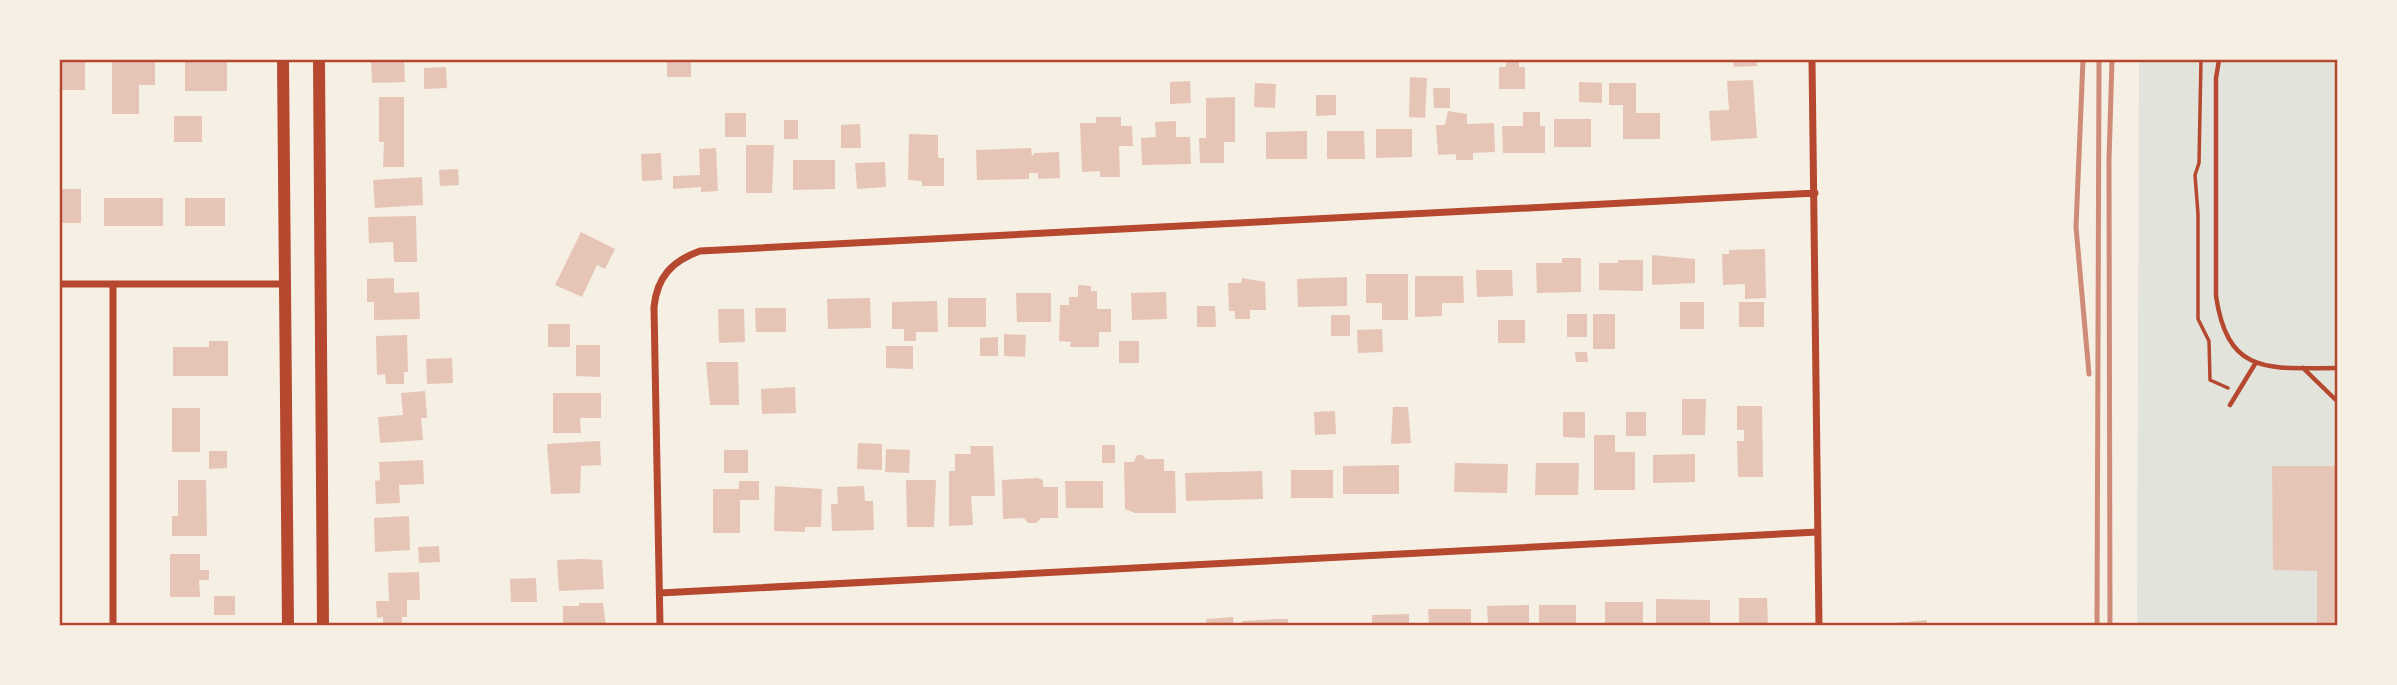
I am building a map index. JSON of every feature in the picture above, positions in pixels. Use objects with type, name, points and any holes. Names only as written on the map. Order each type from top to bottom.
[{"type":"main road","points":[[283,60],[288,625]]},
{"type":"main road","points":[[319,60],[323,625]]},
{"type":"street","points":[[1812,60],[1819,625]]},
{"type":"street","points":[[660,625],[654,307],[659,283],[673,264],[700,251],[1815,193]]},
{"type":"street","points":[[60,284],[285,284]]},
{"type":"street","points":[[113,284],[113,625]]},
{"type":"street","points":[[660,593],[1818,532]]},
{"type":"lane","points":[[2219,60],[2216,78],[2216,296],[2220,323],[2240,355],[2255,364],[2337,368]]},
{"type":"lane","points":[[2230,405],[2255,364]]},
{"type":"lane","points":[[2302,368],[2337,402]]},
{"type":"path","points":[[2200,69],[2201,60]]},
{"type":"shaded area","points":[[2139,60],[2337,60],[2337,625],[2137,625]]},
{"type":"building","points":[[112,60],[155,60],[155,85],[139,85],[139,114],[112,114]]},
{"type":"building","points":[[371,60],[404,60],[405,82],[372,83]]},
{"type":"building","points":[[667,60],[691,60],[691,77],[667,77]]},
{"type":"building","points":[[1506,60],[1519,60],[1519,67],[1525,67],[1525,89],[1499,89],[1499,67],[1506,67]]},
{"type":"building","points":[[1733,60],[1756,60],[1757,66],[1734,67]]},
{"type":"building","points":[[60,62],[85,62],[85,90],[60,90]]},
{"type":"building","points":[[185,62],[227,62],[227,91],[185,91]]},
{"type":"building","points":[[446,67],[447,88],[424,89],[424,68]]},
{"type":"building","points":[[1410,77],[1427,78],[1425,118],[1409,117]]},
{"type":"building","points":[[1753,80],[1757,138],[1711,141],[1709,111],[1729,110],[1727,81]]},
{"type":"building","points":[[1190,81],[1191,103],[1170,104],[1170,82]]},
{"type":"building","points":[[1579,82],[1602,83],[1602,103],[1579,102]]},
{"type":"building","points":[[1255,83],[1276,84],[1275,108],[1254,107]]},
{"type":"building","points":[[1609,83],[1636,83],[1636,113],[1660,113],[1660,139],[1623,139],[1623,105],[1609,105]]},
{"type":"building","points":[[1433,88],[1450,88],[1450,108],[1434,108]]},
{"type":"building","points":[[1316,95],[1336,95],[1336,115],[1316,116]]},
{"type":"building","points":[[379,97],[404,97],[404,167],[383,167],[384,142],[379,142]]},
{"type":"building","points":[[1235,97],[1235,142],[1224,142],[1224,163],[1200,163],[1199,138],[1206,138],[1206,98]]},
{"type":"building","points":[[1448,111],[1467,114],[1467,124],[1494,123],[1495,152],[1473,153],[1473,160],[1456,160],[1456,154],[1438,155],[1436,125],[1445,125]]},
{"type":"building","points":[[1523,112],[1540,112],[1540,126],[1545,126],[1545,153],[1503,153],[1502,126],[1523,126]]},
{"type":"building","points":[[725,113],[746,113],[746,137],[725,137]]},
{"type":"building","points":[[174,116],[202,116],[202,142],[174,142]]},
{"type":"building","points":[[1096,117],[1121,117],[1121,126],[1132,126],[1133,146],[1119,146],[1120,177],[1100,177],[1100,171],[1082,172],[1080,123],[1096,123]]},
{"type":"building","points":[[1554,119],[1591,119],[1591,147],[1554,147]]},
{"type":"building","points":[[784,120],[798,120],[798,139],[784,139]]},
{"type":"building","points":[[1176,121],[1176,137],[1190,137],[1191,164],[1142,165],[1141,138],[1156,137],[1155,122]]},
{"type":"building","points":[[860,124],[861,148],[841,148],[841,125]]},
{"type":"building","points":[[1376,129],[1412,129],[1412,157],[1376,158]]},
{"type":"building","points":[[1307,131],[1307,159],[1266,159],[1266,132]]},
{"type":"building","points":[[1327,131],[1364,131],[1365,159],[1327,159]]},
{"type":"building","points":[[909,134],[938,135],[938,158],[944,158],[944,186],[922,186],[922,181],[908,180]]},
{"type":"building","points":[[746,145],[774,145],[772,193],[746,193]]},
{"type":"building","points":[[716,148],[718,191],[701,192],[701,187],[673,189],[673,176],[700,175],[699,149]]},
{"type":"building","points":[[1031,148],[1032,156],[1035,153],[1059,152],[1060,178],[1038,179],[1038,173],[1029,173],[1029,179],[977,180],[976,150]]},
{"type":"building","points":[[661,153],[662,180],[642,181],[641,154]]},
{"type":"building","points":[[793,160],[835,160],[835,189],[793,190]]},
{"type":"building","points":[[885,162],[886,187],[857,189],[855,163]]},
{"type":"building","points":[[458,169],[459,185],[440,186],[439,170]]},
{"type":"building","points":[[422,177],[423,205],[375,208],[373,180]]},
{"type":"building","points":[[60,189],[81,189],[81,223],[61,223]]},
{"type":"building","points":[[104,198],[163,198],[163,226],[104,226]]},
{"type":"building","points":[[185,198],[225,198],[225,226],[185,226]]},
{"type":"building","points":[[416,216],[417,262],[394,262],[393,242],[369,243],[368,217]]},
{"type":"building","points":[[581,232],[615,249],[605,269],[597,265],[582,297],[555,285]]},
{"type":"building","points":[[1765,249],[1766,298],[1745,299],[1745,284],[1723,285],[1722,254],[1729,254],[1729,250]]},
{"type":"building","points":[[1652,255],[1695,259],[1695,283],[1652,285]]},
{"type":"building","points":[[1562,258],[1581,258],[1581,292],[1537,293],[1536,263],[1562,263]]},
{"type":"building","points":[[1618,260],[1643,260],[1643,291],[1599,290],[1599,263],[1618,263]]},
{"type":"building","points":[[1476,270],[1512,270],[1513,296],[1477,297]]},
{"type":"building","points":[[1366,274],[1408,274],[1408,320],[1382,320],[1382,303],[1366,303]]},
{"type":"building","points":[[1415,276],[1463,276],[1464,303],[1442,303],[1442,316],[1415,317]]},
{"type":"building","points":[[1347,277],[1347,306],[1298,307],[1297,279]]},
{"type":"building","points":[[394,278],[394,293],[419,292],[420,319],[374,320],[374,302],[367,302],[367,279]]},
{"type":"building","points":[[1242,278],[1265,282],[1266,310],[1250,310],[1250,319],[1235,319],[1235,311],[1229,311],[1228,283],[1241,283]]},
{"type":"building","points":[[1078,285],[1091,286],[1091,291],[1097,291],[1097,309],[1111,309],[1111,332],[1099,332],[1099,347],[1070,347],[1071,342],[1059,341],[1060,305],[1069,305],[1069,297],[1078,297]]},
{"type":"building","points":[[1166,292],[1167,319],[1132,320],[1131,293]]},
{"type":"building","points":[[1016,293],[1051,293],[1051,322],[1017,322]]},
{"type":"building","points":[[870,298],[871,328],[828,329],[827,299]]},
{"type":"building","points":[[948,298],[986,298],[986,327],[948,327]]},
{"type":"building","points":[[937,301],[938,332],[916,332],[916,341],[904,341],[904,329],[892,329],[892,302]]},
{"type":"building","points":[[1680,302],[1704,302],[1704,329],[1680,329]]},
{"type":"building","points":[[1739,302],[1764,302],[1764,327],[1739,327]]},
{"type":"building","points":[[1197,306],[1215,306],[1216,327],[1197,327]]},
{"type":"building","points":[[755,308],[786,308],[786,332],[756,332]]},
{"type":"building","points":[[718,309],[744,309],[745,342],[719,343]]},
{"type":"building","points":[[1567,314],[1587,314],[1587,337],[1567,337]]},
{"type":"building","points":[[1593,314],[1615,314],[1615,349],[1593,349]]},
{"type":"building","points":[[1331,315],[1350,315],[1350,336],[1331,336]]},
{"type":"building","points":[[1498,320],[1525,320],[1525,343],[1498,343]]},
{"type":"building","points":[[548,324],[570,324],[570,347],[548,347]]},
{"type":"building","points":[[1382,329],[1383,352],[1358,353],[1357,330]]},
{"type":"building","points":[[1004,334],[1026,335],[1025,357],[1004,356]]},
{"type":"building","points":[[407,335],[408,372],[404,372],[404,384],[386,384],[385,374],[377,375],[376,336]]},
{"type":"building","points":[[998,337],[998,356],[980,356],[980,338]]},
{"type":"building","points":[[209,341],[228,341],[228,376],[173,376],[173,347],[209,347]]},
{"type":"building","points":[[1119,341],[1139,341],[1139,363],[1119,363]]},
{"type":"building","points":[[576,345],[600,345],[600,377],[576,376]]},
{"type":"building","points":[[886,346],[913,346],[913,369],[886,368]]},
{"type":"building","points":[[1575,352],[1587,352],[1588,362],[1576,362]]},
{"type":"building","points":[[452,358],[453,383],[427,384],[426,359]]},
{"type":"building","points":[[706,362],[738,362],[739,405],[710,405]]},
{"type":"building","points":[[795,387],[796,413],[762,414],[761,389]]},
{"type":"building","points":[[425,391],[427,418],[421,418],[423,440],[380,443],[378,417],[403,415],[401,393]]},
{"type":"building","points":[[553,393],[601,393],[601,418],[580,418],[581,433],[553,433]]},
{"type":"building","points":[[1682,399],[1706,399],[1705,435],[1682,435]]},
{"type":"building","points":[[1737,406],[1762,406],[1763,477],[1738,477],[1737,441],[1744,441],[1744,430],[1737,430]]},
{"type":"building","points":[[1393,407],[1408,407],[1411,443],[1391,444]]},
{"type":"building","points":[[172,408],[200,408],[200,452],[172,452]]},
{"type":"building","points":[[1335,411],[1336,434],[1315,435],[1314,412]]},
{"type":"building","points":[[1563,412],[1585,412],[1585,438],[1563,437]]},
{"type":"building","points":[[1626,412],[1646,412],[1646,436],[1626,436]]},
{"type":"building","points":[[1594,435],[1615,435],[1615,452],[1635,452],[1635,490],[1594,490]]},
{"type":"building","points":[[600,441],[601,465],[581,466],[580,493],[551,494],[547,444]]},
{"type":"building","points":[[858,443],[882,444],[882,470],[857,469]]},
{"type":"building","points":[[1102,445],[1115,445],[1115,463],[1102,463]]},
{"type":"building","points":[[970,446],[993,446],[995,496],[971,496],[973,525],[949,526],[949,471],[955,471],[955,454],[971,454]]},
{"type":"building","points":[[886,449],[910,450],[909,473],[885,472]]},
{"type":"building","points":[[724,450],[748,450],[748,473],[724,473]]},
{"type":"building","points":[[209,451],[227,451],[227,468],[209,469]]},
{"type":"building","points":[[1695,454],[1695,482],[1653,483],[1653,455]]},
{"type":"building","points":[[1137,455],[1146,459],[1164,459],[1164,471],[1175,471],[1176,513],[1135,513],[1125,509],[1124,462],[1134,462]]},
{"type":"building","points":[[423,460],[424,484],[399,485],[400,503],[376,504],[375,481],[380,480],[379,462]]},
{"type":"building","points":[[1455,463],[1508,464],[1507,493],[1454,492]]},
{"type":"building","points":[[1536,463],[1579,463],[1578,495],[1535,495]]},
{"type":"building","points":[[1399,465],[1399,494],[1343,494],[1343,466]]},
{"type":"building","points":[[2272,466],[2338,466],[2338,626],[2317,626],[2317,571],[2273,570]]},
{"type":"building","points":[[1291,470],[1333,470],[1333,498],[1291,498]]},
{"type":"building","points":[[1262,471],[1263,499],[1186,501],[1185,473]]},
{"type":"building","points":[[178,480],[206,480],[207,536],[172,536],[172,516],[178,516]]},
{"type":"building","points":[[906,480],[936,480],[934,527],[907,527]]},
{"type":"building","points":[[1002,480],[1043,480],[1043,487],[1058,487],[1058,518],[1041,518],[1036,523],[1028,523],[1024,518],[1003,519]]},
{"type":"building","points":[[739,481],[759,481],[759,500],[740,500],[740,533],[713,533],[713,489],[739,489]]},
{"type":"building","points":[[1065,481],[1103,481],[1103,508],[1066,508]]},
{"type":"building","points":[[775,486],[822,489],[821,527],[805,527],[805,532],[774,531]]},
{"type":"building","points":[[864,486],[865,501],[873,501],[874,530],[832,531],[831,504],[838,504],[837,487]]},
{"type":"building","points":[[409,516],[410,550],[375,552],[374,518]]},
{"type":"building","points":[[439,546],[440,562],[419,563],[418,547]]},
{"type":"building","points":[[170,554],[200,554],[200,570],[209,570],[209,580],[199,580],[200,597],[170,597]]},
{"type":"building","points":[[557,560],[602,560],[604,589],[559,591]]},
{"type":"building","points":[[419,572],[420,600],[407,600],[407,617],[402,617],[402,626],[383,626],[383,617],[377,618],[376,601],[389,601],[388,573]]},
{"type":"building","points":[[536,578],[537,602],[511,602],[510,579]]},
{"type":"building","points":[[214,596],[235,596],[235,615],[214,615]]},
{"type":"building","points":[[1739,598],[1767,598],[1768,626],[1739,626]]},
{"type":"building","points":[[1656,599],[1710,600],[1710,625],[1656,626]]},
{"type":"building","points":[[1605,602],[1643,602],[1643,626],[1605,626]]},
{"type":"building","points":[[579,603],[603,603],[606,626],[563,626],[563,606],[579,606]]},
{"type":"building","points":[[1529,605],[1529,626],[1488,626],[1487,606]]},
{"type":"building","points":[[1539,605],[1576,605],[1576,626],[1539,626]]},
{"type":"building","points":[[1428,609],[1471,609],[1471,626],[1429,626]]},
{"type":"building","points":[[1409,614],[1409,626],[1372,626],[1372,615]]},
{"type":"building","points":[[1233,617],[1234,626],[1207,626],[1206,619]]},
{"type":"building","points":[[1288,619],[1288,626],[1242,626],[1242,621]]},
{"type":"building","points":[[1927,620],[1927,626],[1884,626],[1884,624]]},
{"type":"railway","points":[[2083,60],[2076,227],[2089,374]]},
{"type":"railway","points":[[2097,626],[2099,60]]},
{"type":"railway","points":[[2110,626],[2109,160],[2112,60]]}]
